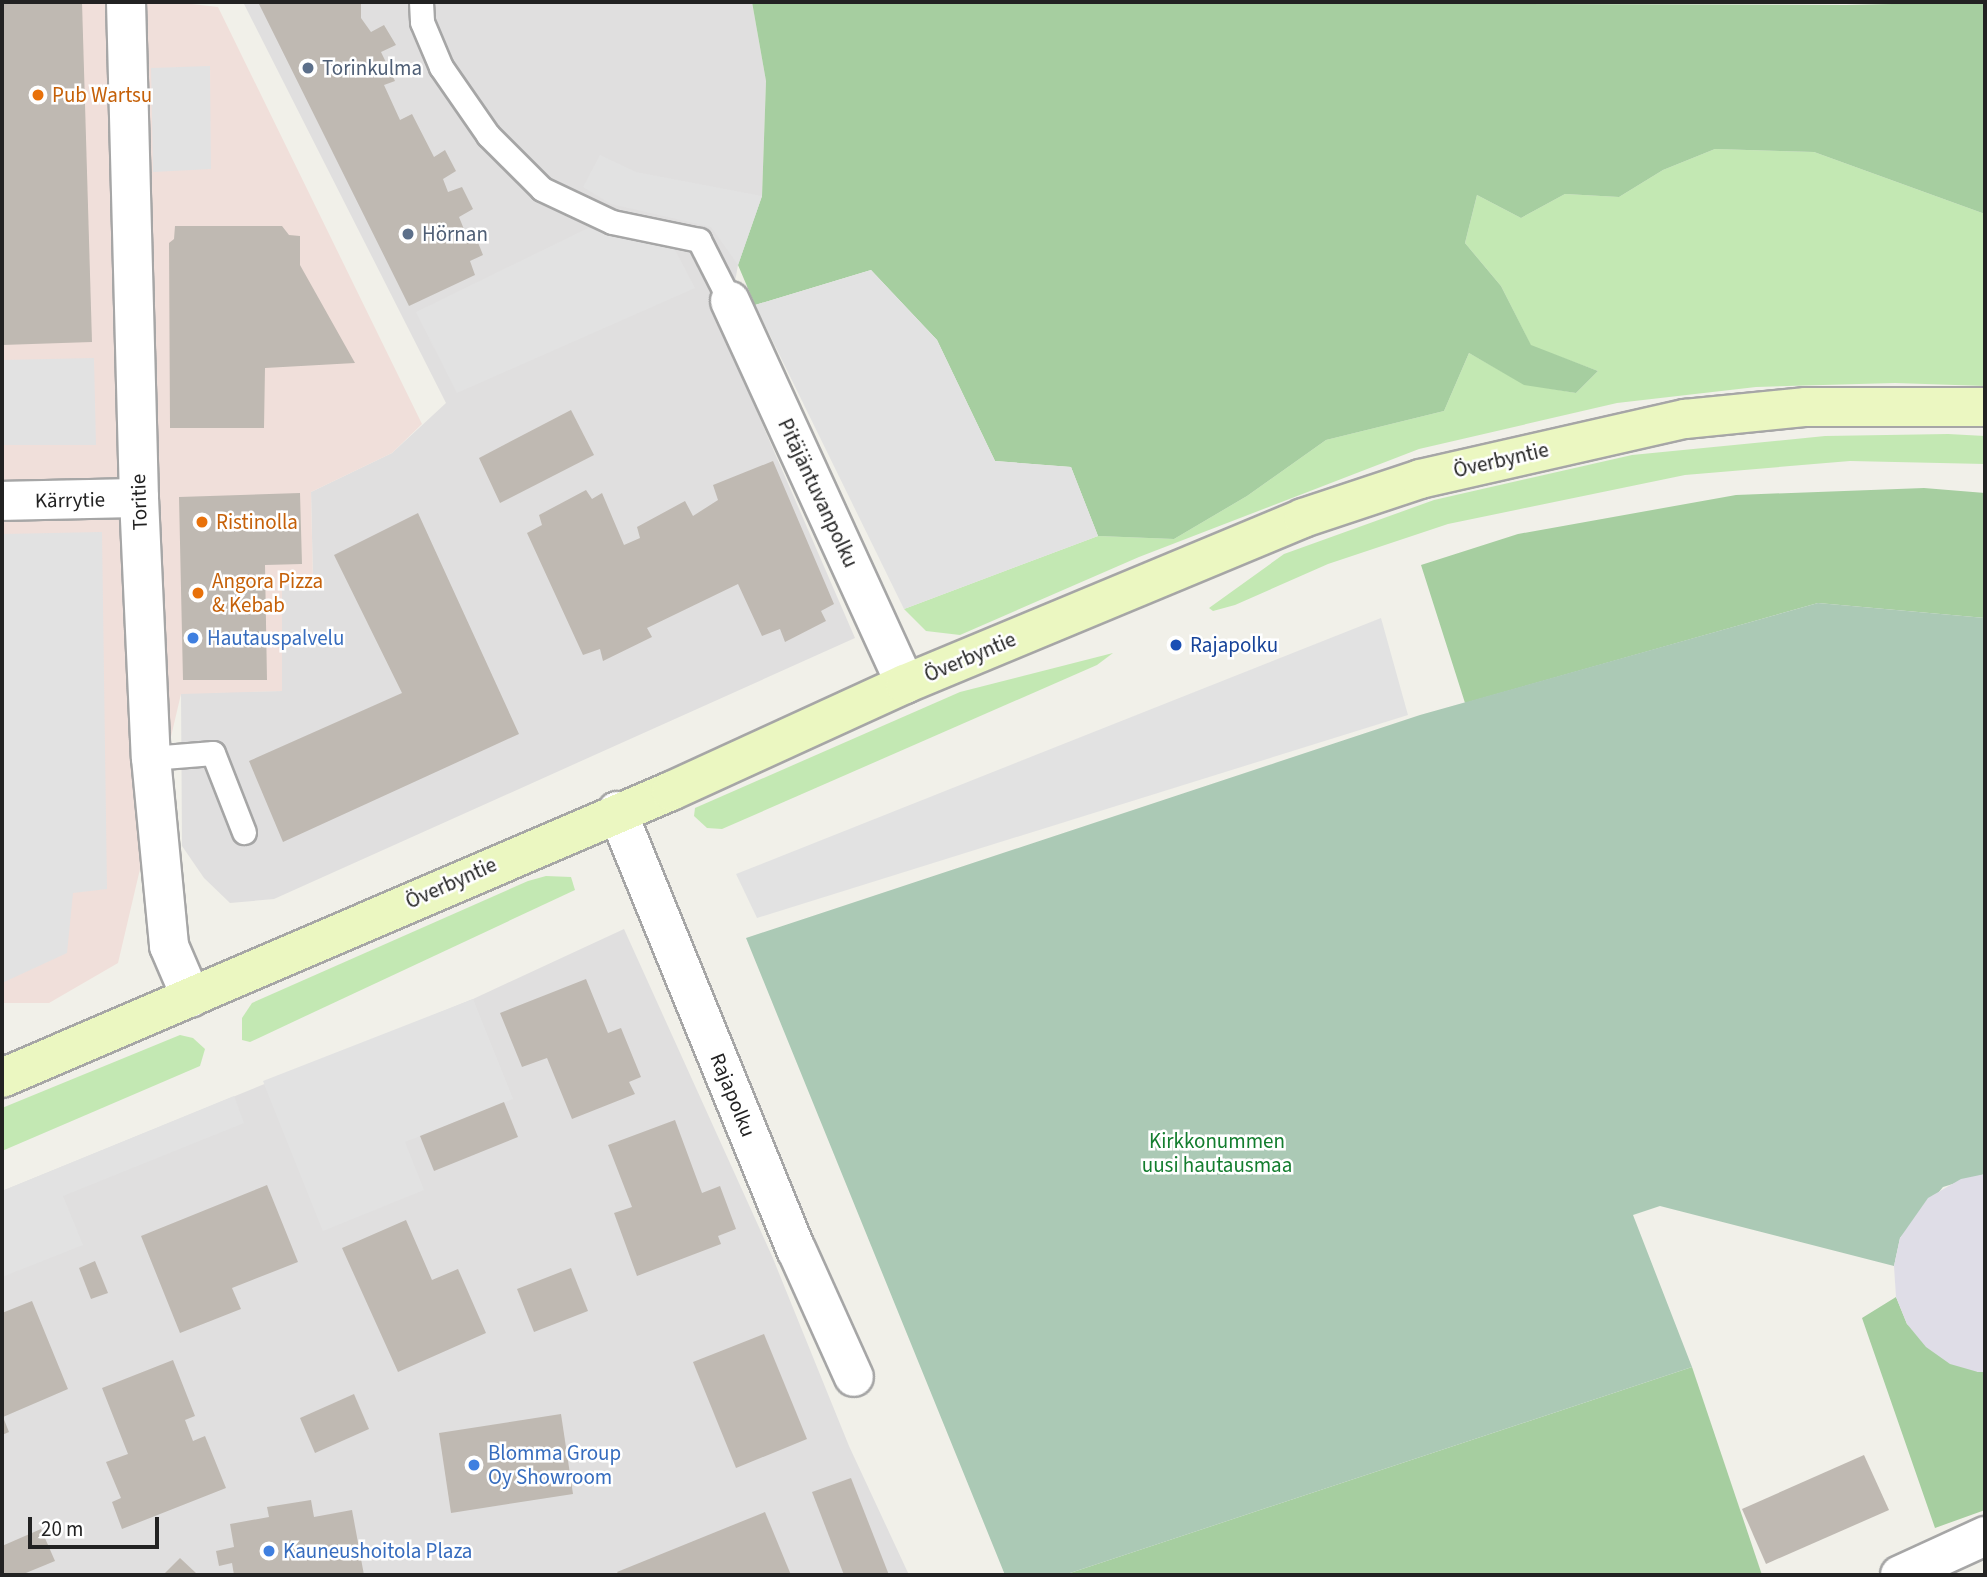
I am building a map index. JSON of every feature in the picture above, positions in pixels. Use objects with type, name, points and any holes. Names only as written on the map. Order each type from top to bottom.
[{"type":"street","name":"Toritie","points":[[126,2],[139,498],[151,758],[169,946],[191,997]]},
{"type":"street","name":"Pitäjäntuvanpolku","points":[[730,301],[905,684]]},
{"type":"street","name":"Överbyntie","points":[[2,1078],[617,811],[671,791],[905,684],[1303,518],[1420,479],[1685,419],[1806,407],[1985,407]]},
{"type":"street","name":"Kärrytie","points":[[2,501],[139,498]]},
{"type":"street","name":"Rajapolku","points":[[617,811],[797,1251],[854,1377]]},
{"type":"street","points":[[1900,1575],[1985,1536]]},
{"type":"lane","points":[[421,2],[422,22],[441,67],[488,135],[542,189],[612,222],[699,240],[730,301]]},
{"type":"lane","points":[[151,758],[213,753],[244,832]]},
{"type":"shaded area","points":[[2,2],[174,2],[218,7],[422,424],[392,453],[311,492],[313,583],[282,586],[282,691],[181,694],[118,963],[49,1003],[2,1003]]},
{"type":"shaded area","points":[[243,2],[752,2],[766,81],[762,196],[738,265],[725,338],[855,638],[274,899],[230,903],[204,878],[182,846],[181,693],[282,691],[282,586],[313,583],[311,492],[392,453],[446,403]]},
{"type":"shaded area","points":[[210,66],[211,169],[153,172],[151,68]]},
{"type":"shaded area","points":[[600,155],[636,172],[762,196],[738,265],[711,227],[611,204],[583,187]]},
{"type":"shaded area","points":[[588,228],[673,246],[695,288],[457,393],[416,312]]},
{"type":"shaded area","points":[[871,270],[937,340],[995,461],[1071,467],[1098,536],[904,609],[755,305]]},
{"type":"shaded area","points":[[94,358],[96,445],[2,445],[2,360]]},
{"type":"shaded area","points":[[102,532],[107,889],[73,893],[67,953],[2,983],[2,534]]},
{"type":"shaded area","points":[[1381,618],[1408,715],[757,918],[736,874]]},
{"type":"shaded area","points":[[624,929],[772,1256],[849,1446],[909,1575],[2,1575],[2,1191],[473,999]]},
{"type":"shaded area","points":[[473,999],[513,1099],[405,1142],[424,1190],[323,1231],[263,1081]]},
{"type":"shaded area","points":[[234,1096],[244,1123],[63,1196],[83,1245],[2,1277],[2,1191]]},
{"type":"shaded area","points":[[1985,1174],[1985,1372],[1978,1372],[1950,1364],[1926,1347],[1907,1324],[1896,1297],[1894,1266],[1900,1238],[1928,1198],[1961,1179]]},
{"type":"green space","points":[[752,2],[1846,5],[1985,2],[1985,214],[1814,152],[1715,149],[1663,170],[1619,197],[1565,194],[1521,218],[1477,195],[1465,243],[1501,286],[1531,345],[1598,371],[1576,393],[1524,385],[1469,353],[1444,411],[1326,440],[1247,496],[1174,539],[1098,536],[1071,467],[995,461],[937,340],[871,270],[755,305],[738,265],[762,196],[766,81]]},
{"type":"green space","points":[[1715,149],[1814,152],[1985,214],[1985,386],[1895,383],[1756,387],[1617,403],[1419,449],[1139,557],[960,635],[926,631],[904,609],[1098,536],[1174,539],[1247,496],[1326,440],[1444,411],[1469,353],[1524,384],[1576,393],[1598,371],[1531,346],[1501,286],[1465,243],[1477,195],[1521,218],[1565,194],[1619,197],[1663,170]]},
{"type":"green space","points":[[1825,436],[1985,436],[1985,464],[1850,461],[1685,475],[1448,524],[1328,564],[1235,605],[1213,611],[1209,608],[1284,554],[1434,500],[1632,455]]},
{"type":"green space","points":[[1924,488],[1985,493],[1985,618],[1818,603],[1465,703],[1421,565],[1518,534],[1736,495]]},
{"type":"green space","name":"Kirkkonummen uusi hautausmaa","points":[[1818,603],[1985,618],[1985,1174],[1943,1187],[1900,1238],[1894,1266],[1660,1206],[1633,1215],[1692,1367],[1064,1575],[1005,1575],[746,938],[1420,715]]},
{"type":"green space","points":[[1113,653],[1097,665],[722,829],[707,828],[694,816],[695,808],[960,692]]},
{"type":"green space","points":[[546,876],[571,877],[575,890],[250,1042],[242,1040],[242,1018],[252,1003],[528,881]]},
{"type":"green space","points":[[180,1035],[193,1038],[205,1049],[200,1066],[2,1151],[2,1108]]},
{"type":"green space","points":[[1896,1297],[1907,1324],[1978,1372],[1985,1372],[1985,1510],[1935,1528],[1862,1318]]},
{"type":"green space","points":[[1692,1367],[1762,1575],[1064,1575]]},
{"type":"building","points":[[2,2],[82,2],[92,342],[2,345]]},
{"type":"building","points":[[258,2],[361,2],[361,18],[371,32],[384,25],[396,45],[381,52],[395,81],[384,85],[400,120],[412,114],[434,157],[445,150],[456,171],[443,179],[448,192],[462,187],[473,209],[459,217],[468,239],[475,235],[483,255],[470,261],[475,275],[409,306]]},
{"type":"building","points":[[175,226],[282,226],[289,235],[300,236],[300,265],[355,363],[265,368],[264,428],[170,428],[169,243],[174,239]]},
{"type":"building","points":[[571,410],[594,455],[500,503],[479,458]]},
{"type":"building","points":[[773,461],[834,604],[821,611],[826,621],[785,642],[780,629],[762,636],[738,584],[647,628],[652,637],[603,661],[600,649],[583,655],[527,533],[542,525],[539,515],[586,490],[592,499],[602,493],[624,545],[640,538],[637,527],[685,501],[693,516],[718,500],[713,485]]},
{"type":"building","points":[[300,493],[302,564],[265,565],[267,680],[183,680],[179,497]]},
{"type":"building","points":[[418,513],[519,734],[283,842],[249,761],[402,693],[334,555]]},
{"type":"building","points":[[586,979],[608,1033],[621,1028],[641,1077],[629,1082],[635,1094],[572,1119],[547,1058],[522,1067],[500,1013]]},
{"type":"building","points":[[504,1102],[518,1137],[434,1171],[420,1136]]},
{"type":"building","points":[[675,1120],[702,1193],[720,1186],[736,1229],[718,1236],[721,1244],[637,1276],[614,1213],[632,1207],[608,1145]]},
{"type":"building","points":[[267,1185],[298,1262],[232,1288],[241,1309],[180,1333],[141,1236]]},
{"type":"building","points":[[406,1220],[432,1280],[458,1269],[486,1333],[398,1372],[342,1248]]},
{"type":"building","points":[[95,1261],[108,1293],[91,1299],[79,1268]]},
{"type":"building","points":[[571,1268],[588,1311],[534,1332],[517,1289]]},
{"type":"building","points":[[32,1301],[68,1389],[3,1417],[9,1432],[2,1435],[2,1313]]},
{"type":"building","points":[[764,1334],[807,1439],[736,1468],[693,1362]]},
{"type":"building","points":[[173,1360],[195,1416],[185,1420],[193,1441],[205,1436],[226,1488],[122,1529],[112,1502],[121,1498],[106,1462],[128,1454],[102,1388]]},
{"type":"building","points":[[354,1394],[369,1429],[315,1453],[300,1418]]},
{"type":"building","points":[[561,1414],[573,1494],[451,1513],[439,1433]]},
{"type":"building","points":[[1864,1455],[1889,1510],[1766,1564],[1742,1509]]},
{"type":"building","points":[[851,1478],[889,1575],[844,1575],[812,1492]]},
{"type":"building","points":[[311,1500],[314,1517],[352,1510],[364,1575],[234,1575],[232,1563],[219,1566],[216,1551],[234,1547],[230,1524],[269,1517],[267,1507]]},
{"type":"building","points":[[765,1512],[791,1575],[619,1575],[617,1572]]},
{"type":"building","points":[[41,1529],[55,1561],[21,1575],[2,1575],[2,1546]]},
{"type":"building","points":[[180,1558],[197,1574],[163,1575]]},
{"type":"place","name":"Torinkulma","points":[[308,68]]},
{"type":"place","name":"Pub Wartsu","points":[[38,95]]},
{"type":"place","name":"Hörnan","points":[[408,234]]},
{"type":"place","name":"Ristinolla","points":[[202,522]]},
{"type":"place","name":"Angora Pizza & Kebab","points":[[198,593]]},
{"type":"place","name":"Hautauspalvelu","points":[[193,638]]},
{"type":"place","name":"Rajapolku","points":[[1176,645]]},
{"type":"place","name":"Blomma Group Oy Showroom","points":[[474,1465]]},
{"type":"place","name":"Kauneushoitola Plaza","points":[[269,1551]]}]
